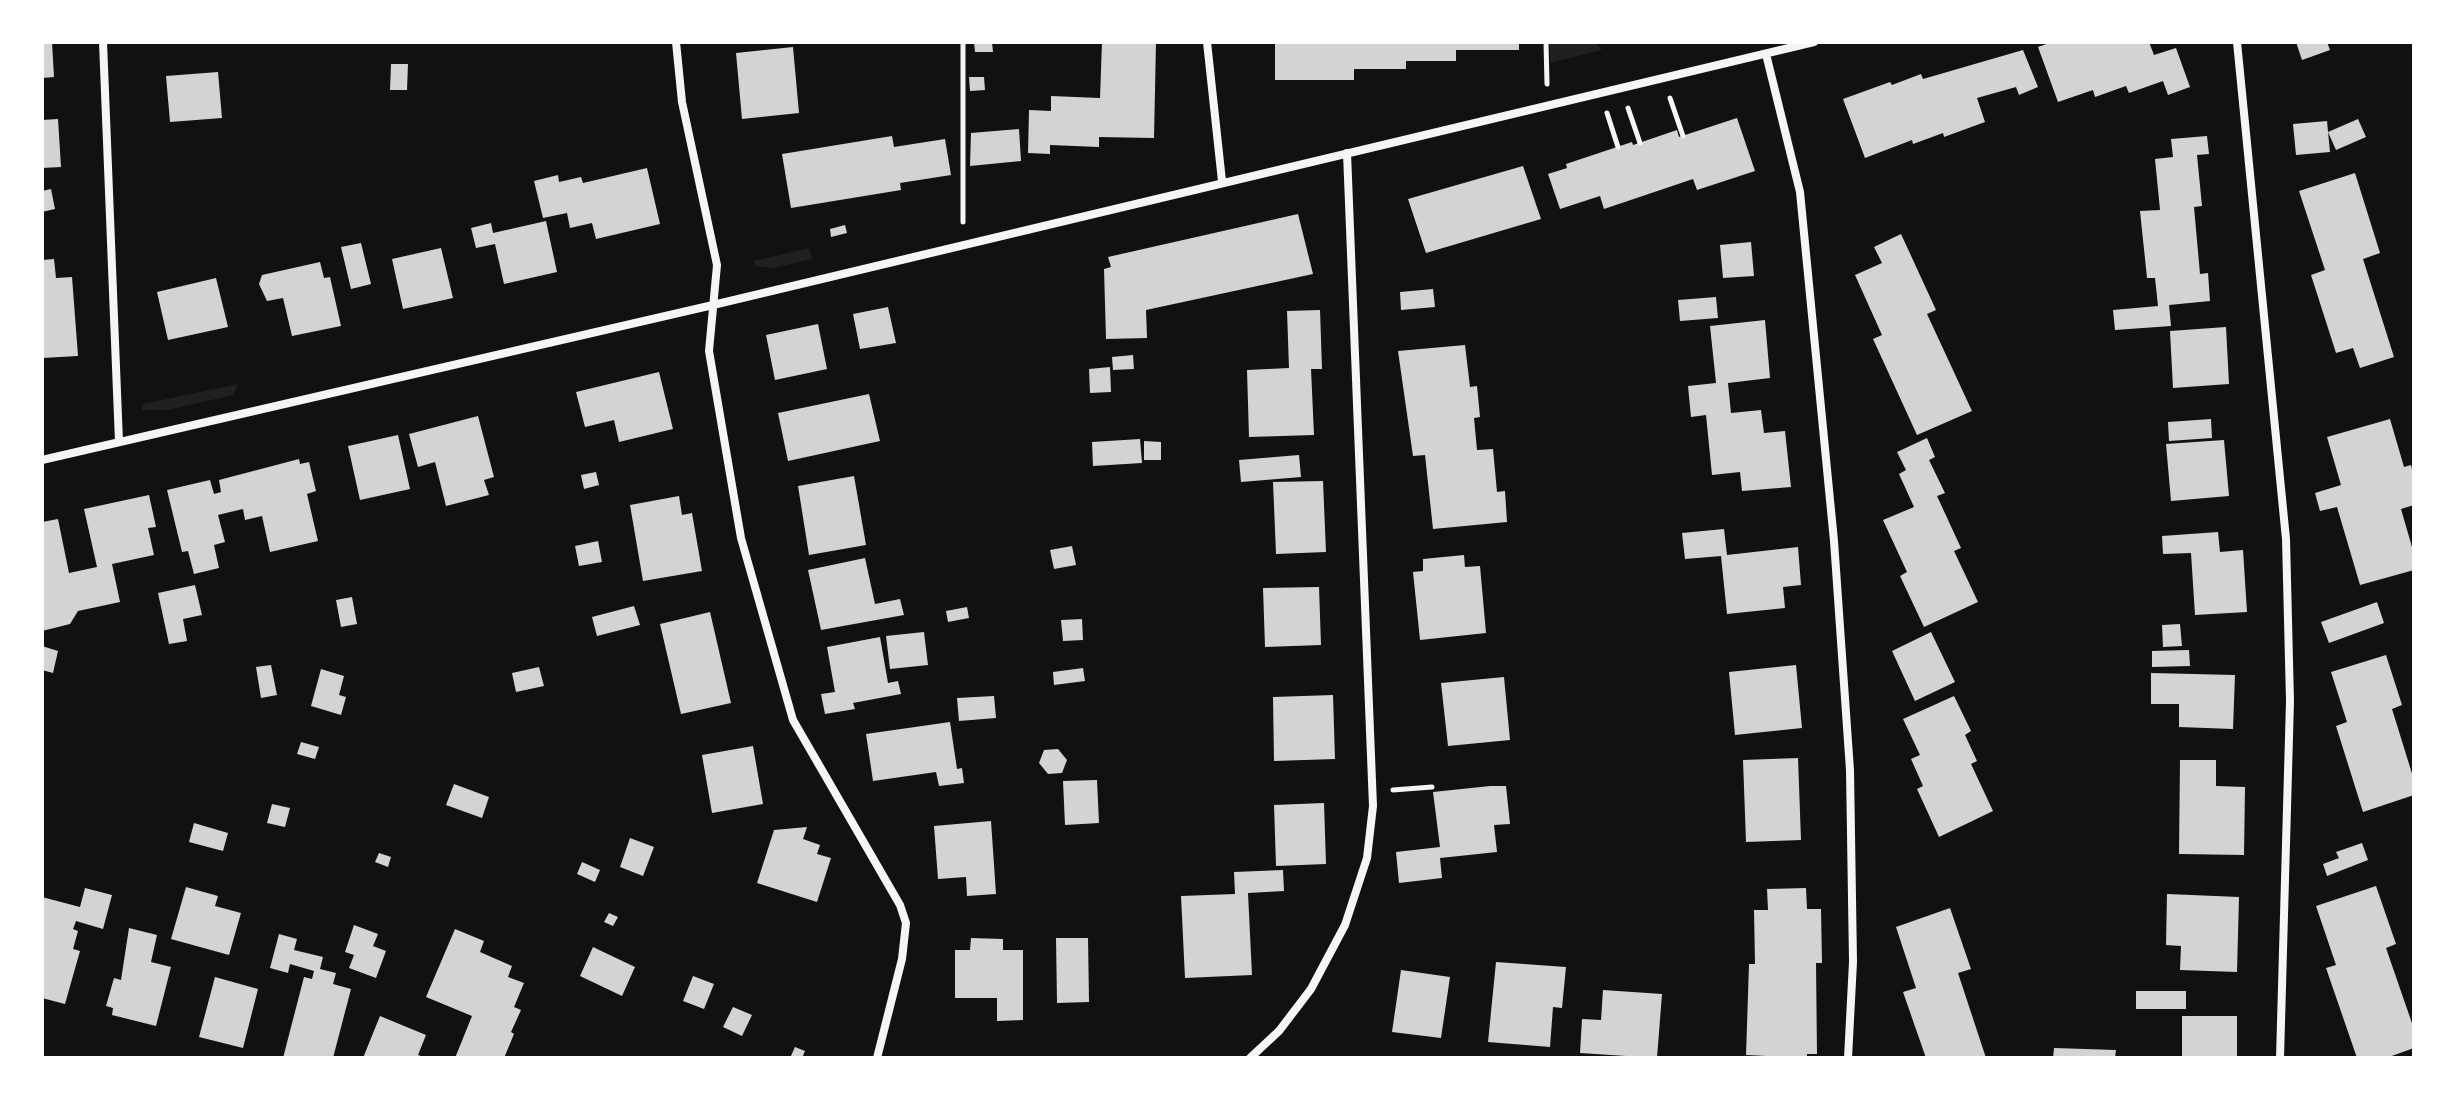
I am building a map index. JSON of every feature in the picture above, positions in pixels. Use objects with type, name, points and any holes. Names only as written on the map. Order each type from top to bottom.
[{"type":"street","points":[[103,42],[119,442]]},
{"type":"street","points":[[676,42],[682,102],[717,265],[709,351],[741,538],[793,720],[900,905],[906,923],[902,959],[877,1058]]},
{"type":"street","points":[[1207,42],[1222,181]]},
{"type":"street","points":[[42,460],[713,305],[1814,42]]},
{"type":"street","points":[[2237,42],[2286,539],[2290,701],[2280,1058]]},
{"type":"street","points":[[1766,54],[1800,192],[1834,541],[1850,770],[1853,962],[1848,1058]]},
{"type":"street","points":[[1250,1058],[1279,1031],[1311,989],[1345,925],[1367,858],[1373,806],[1347,153]]},
{"type":"path","points":[[963,42],[963,243]]},
{"type":"path","points":[[1546,42],[1547,105]]},
{"type":"path","points":[[1663,78],[1683,136]]},
{"type":"path","points":[[1622,88],[1640,143]]},
{"type":"path","points":[[1601,93],[1618,147]]},
{"type":"path","points":[[1394,790],[1432,787]]},
{"type":"shaded area","points":[[1550,42],[1594,42],[1602,50],[1550,63]]},
{"type":"shaded area","points":[[809,248],[812,259],[773,268],[756,266],[754,261]]},
{"type":"shaded area","points":[[238,384],[233,395],[168,410],[142,410],[143,404]]},
{"type":"building","points":[[42,42],[52,42],[54,77],[42,78]]},
{"type":"building","points":[[974,42],[992,42],[993,52],[975,52]]},
{"type":"building","points":[[1102,42],[1156,42],[1154,138],[1099,137],[1099,147],[1050,145],[1050,154],[1028,153],[1029,110],[1051,111],[1051,96],[1100,98]]},
{"type":"building","points":[[1275,42],[1519,42],[1519,50],[1456,50],[1456,61],[1406,61],[1406,69],[1354,69],[1354,80],[1275,80]]},
{"type":"building","points":[[2052,42],[2149,42],[2154,55],[2176,48],[2190,87],[2168,95],[2163,81],[2129,93],[2126,86],[2095,97],[2093,90],[2058,102],[2038,47]]},
{"type":"building","points":[[2296,42],[2327,42],[2330,50],[2302,60]]},
{"type":"building","points":[[793,47],[799,113],[742,119],[736,53]]},
{"type":"building","points":[[2023,50],[2038,87],[2019,95],[2016,87],[1977,98],[1985,122],[1944,137],[1943,133],[1913,144],[1912,140],[1865,158],[1843,99],[1890,82],[1892,85],[1921,74],[1923,79]]},
{"type":"building","points":[[391,64],[408,64],[407,90],[390,90]]},
{"type":"building","points":[[218,72],[222,118],[170,122],[166,76]]},
{"type":"building","points":[[969,77],[984,77],[985,90],[970,91]]},
{"type":"building","points":[[1737,118],[1755,171],[1697,190],[1693,179],[1604,209],[1600,196],[1560,209],[1548,174],[1567,168],[1566,164],[1632,142],[1633,145],[1677,130],[1679,137]]},
{"type":"building","points":[[58,119],[61,167],[42,168],[42,120]]},
{"type":"building","points":[[2358,119],[2366,137],[2336,150],[2328,132]]},
{"type":"building","points":[[2327,121],[2330,152],[2296,155],[2293,124]]},
{"type":"building","points":[[1019,129],[1021,161],[970,166],[971,133]]},
{"type":"building","points":[[892,136],[894,147],[945,139],[951,175],[900,183],[901,190],[791,208],[782,154]]},
{"type":"building","points":[[2207,136],[2209,154],[2197,155],[2202,206],[2194,207],[2200,274],[2208,273],[2210,301],[2169,305],[2171,326],[2115,330],[2113,310],[2158,306],[2155,278],[2147,278],[2140,211],[2160,210],[2155,159],[2173,157],[2171,139]]},
{"type":"building","points":[[1523,166],[1541,219],[1426,253],[1408,199]]},
{"type":"building","points":[[647,168],[660,224],[596,239],[592,223],[570,228],[567,213],[543,218],[534,181],[558,175],[559,182],[581,177],[583,183]]},
{"type":"building","points":[[2355,173],[2380,253],[2363,259],[2394,357],[2360,368],[2353,348],[2336,353],[2311,275],[2325,270],[2299,191]]},
{"type":"building","points":[[51,189],[55,209],[42,212],[42,191]]},
{"type":"building","points":[[1298,214],[1313,274],[1146,310],[1147,338],[1106,339],[1104,269],[1111,267],[1108,257]]},
{"type":"building","points":[[546,221],[557,272],[504,284],[495,244],[476,248],[471,228],[491,223],[493,233]]},
{"type":"building","points":[[845,225],[847,233],[831,237],[830,229]]},
{"type":"building","points":[[1901,234],[1936,310],[1927,314],[1972,411],[1917,435],[1873,339],[1882,335],[1855,275],[1882,263],[1874,247]]},
{"type":"building","points":[[1751,242],[1754,276],[1723,278],[1720,245]]},
{"type":"building","points":[[361,243],[371,284],[351,289],[341,247]]},
{"type":"building","points":[[441,248],[453,298],[403,309],[392,259]]},
{"type":"building","points":[[54,259],[56,278],[72,277],[78,356],[42,358],[42,260]]},
{"type":"building","points":[[320,262],[324,278],[330,277],[341,326],[292,336],[283,298],[267,301],[259,284],[262,275]]},
{"type":"building","points":[[216,278],[228,327],[168,340],[157,292]]},
{"type":"building","points":[[1433,289],[1435,307],[1401,310],[1400,292]]},
{"type":"building","points":[[1716,297],[1718,318],[1680,321],[1678,300]]},
{"type":"building","points":[[888,307],[896,343],[860,349],[853,314]]},
{"type":"building","points":[[1320,310],[1322,369],[1311,369],[1314,435],[1249,437],[1247,370],[1289,368],[1287,311]]},
{"type":"building","points":[[1765,320],[1770,378],[1728,383],[1731,413],[1761,410],[1764,433],[1785,431],[1791,487],[1742,491],[1740,472],[1712,475],[1706,415],[1691,417],[1688,386],[1716,383],[1710,326]]},
{"type":"building","points":[[818,324],[827,369],[775,380],[766,335]]},
{"type":"building","points":[[2226,327],[2229,384],[2173,388],[2170,331]]},
{"type":"building","points":[[1465,345],[1470,387],[1477,386],[1480,417],[1474,418],[1477,450],[1493,449],[1497,492],[1505,491],[1507,522],[1433,529],[1425,455],[1413,456],[1398,351]]},
{"type":"building","points":[[1133,355],[1134,369],[1113,370],[1112,357]]},
{"type":"building","points":[[1110,367],[1111,392],[1090,393],[1089,369]]},
{"type":"building","points":[[659,372],[673,429],[619,442],[614,420],[585,427],[576,392]]},
{"type":"building","points":[[869,394],[880,441],[788,461],[778,413]]},
{"type":"building","points":[[478,416],[494,477],[484,480],[489,495],[446,506],[435,462],[418,467],[409,434]]},
{"type":"building","points":[[2211,419],[2212,438],[2169,441],[2168,422]]},
{"type":"building","points":[[2390,419],[2404,467],[2411,465],[2414,477],[2414,505],[2401,509],[2414,554],[2414,570],[2360,585],[2337,507],[2320,511],[2315,493],[2341,485],[2327,437]]},
{"type":"building","points":[[398,435],[410,489],[360,500],[348,446]]},
{"type":"building","points":[[1927,438],[1935,457],[1929,460],[1945,493],[1937,496],[1961,548],[1954,551],[1978,602],[1924,627],[1900,576],[1907,572],[1883,520],[1914,507],[1899,474],[1906,470],[1897,452]]},
{"type":"building","points":[[1140,439],[1142,463],[1093,466],[1092,442]]},
{"type":"building","points":[[2224,440],[2229,496],[2171,501],[2166,444]]},
{"type":"building","points":[[1144,441],[1161,442],[1161,460],[1144,460]]},
{"type":"building","points":[[1299,455],[1301,477],[1241,482],[1239,460]]},
{"type":"building","points":[[299,459],[300,464],[309,462],[316,491],[307,494],[318,541],[270,552],[262,516],[245,520],[243,509],[218,515],[225,542],[214,545],[219,568],[194,574],[188,551],[182,552],[167,490],[210,480],[214,494],[221,492],[219,480]]},
{"type":"building","points":[[596,472],[599,485],[584,489],[581,475]]},
{"type":"building","points":[[854,476],[866,545],[809,555],[798,486]]},
{"type":"building","points":[[1323,481],[1326,552],[1276,554],[1273,482]]},
{"type":"building","points":[[149,495],[156,527],[148,528],[154,555],[112,564],[120,602],[78,611],[70,624],[42,631],[42,522],[58,519],[69,573],[97,567],[84,509]]},
{"type":"building","points":[[679,496],[682,515],[692,513],[702,571],[643,581],[630,505]]},
{"type":"building","points":[[1724,529],[1727,555],[1798,547],[1801,585],[1783,587],[1785,608],[1727,614],[1721,556],[1685,559],[1682,533]]},
{"type":"building","points":[[2218,532],[2220,552],[2243,550],[2247,612],[2195,615],[2191,553],[2163,554],[2162,536]]},
{"type":"building","points":[[598,541],[602,562],[579,566],[575,546]]},
{"type":"building","points":[[1072,546],[1076,565],[1054,569],[1050,550]]},
{"type":"building","points":[[1464,555],[1465,567],[1480,566],[1486,633],[1420,640],[1413,572],[1423,571],[1423,559]]},
{"type":"building","points":[[865,558],[875,604],[900,599],[904,615],[821,630],[808,570]]},
{"type":"building","points":[[195,585],[202,615],[183,619],[187,641],[169,644],[158,593]]},
{"type":"building","points":[[1319,587],[1321,645],[1265,647],[1263,588]]},
{"type":"building","points":[[352,597],[357,624],[341,627],[336,600]]},
{"type":"building","points":[[2377,602],[2384,623],[2329,643],[2321,622]]},
{"type":"building","points":[[634,606],[640,625],[597,636],[592,617]]},
{"type":"building","points":[[967,607],[969,618],[948,622],[946,611]]},
{"type":"building","points":[[710,612],[731,703],[681,714],[660,624]]},
{"type":"building","points":[[1082,619],[1083,640],[1063,641],[1061,620]]},
{"type":"building","points":[[2180,624],[2182,646],[2163,647],[2162,625]]},
{"type":"building","points":[[924,632],[928,665],[890,669],[886,636]]},
{"type":"building","points":[[1931,632],[1955,682],[1915,701],[1892,651]]},
{"type":"building","points":[[880,637],[888,683],[898,681],[901,694],[853,703],[855,709],[825,714],[821,694],[835,692],[827,647]]},
{"type":"building","points":[[42,646],[58,651],[53,673],[42,670]]},
{"type":"building","points":[[2189,650],[2190,666],[2152,667],[2152,651]]},
{"type":"building","points":[[2386,655],[2402,705],[2392,709],[2414,780],[2414,795],[2363,812],[2336,726],[2347,722],[2331,672]]},
{"type":"building","points":[[271,665],[277,695],[261,698],[256,667]]},
{"type":"building","points":[[1796,665],[1802,728],[1735,735],[1729,672]]},
{"type":"building","points":[[539,667],[544,686],[516,692],[512,673]]},
{"type":"building","points":[[1083,668],[1085,681],[1054,685],[1053,672]]},
{"type":"building","points":[[321,669],[344,676],[339,695],[346,697],[341,715],[311,706]]},
{"type":"building","points":[[2151,673],[2235,675],[2233,729],[2179,727],[2179,704],[2151,704]]},
{"type":"building","points":[[1504,677],[1510,740],[1448,746],[1441,683]]},
{"type":"building","points":[[1333,695],[1335,759],[1274,761],[1273,697]]},
{"type":"building","points":[[994,696],[996,718],[959,721],[957,698]]},
{"type":"building","points":[[1954,696],[1971,731],[1965,735],[1977,761],[1971,764],[1993,811],[1939,837],[1917,789],[1923,786],[1911,759],[1920,755],[1903,719]]},
{"type":"building","points":[[950,722],[957,769],[962,768],[964,783],[939,786],[936,772],[873,781],[866,734]]},
{"type":"building","points":[[301,742],[319,747],[315,759],[297,754]]},
{"type":"building","points":[[753,746],[763,804],[712,813],[702,755]]},
{"type":"building","points":[[1058,749],[1067,760],[1062,773],[1048,774],[1039,763],[1044,750]]},
{"type":"building","points":[[1798,758],[1801,840],[1746,842],[1743,760]]},
{"type":"building","points":[[2180,760],[2216,760],[2216,786],[2245,787],[2244,855],[2179,854]]},
{"type":"building","points":[[1097,780],[1099,823],[1065,825],[1063,781]]},
{"type":"building","points":[[454,784],[489,797],[482,818],[446,805]]},
{"type":"building","points":[[1506,786],[1510,824],[1494,825],[1497,852],[1440,858],[1442,878],[1399,883],[1396,852],[1440,847],[1433,792]]},
{"type":"building","points":[[1324,803],[1326,864],[1276,866],[1274,805]]},
{"type":"building","points":[[272,804],[290,808],[285,827],[267,823]]},
{"type":"building","points":[[991,821],[996,894],[967,896],[966,877],[938,879],[934,826]]},
{"type":"building","points":[[194,823],[228,833],[223,851],[189,842]]},
{"type":"building","points":[[807,827],[803,839],[820,845],[817,854],[831,858],[817,902],[757,883],[774,830]]},
{"type":"building","points":[[630,838],[654,847],[643,876],[620,867]]},
{"type":"building","points":[[2362,843],[2368,860],[2327,876],[2323,864],[2339,858],[2336,852]]},
{"type":"building","points":[[379,853],[391,857],[388,867],[375,862]]},
{"type":"building","points":[[582,862],[600,870],[595,882],[577,874]]},
{"type":"building","points":[[1283,870],[1284,891],[1248,893],[1252,975],[1185,978],[1181,896],[1235,894],[1234,872]]},
{"type":"building","points":[[2376,886],[2396,944],[2386,948],[2414,1029],[2414,1048],[2386,1058],[2357,1058],[2326,968],[2336,965],[2316,906]]},
{"type":"building","points":[[186,887],[218,896],[215,906],[241,913],[229,955],[171,939]]},
{"type":"building","points":[[85,888],[112,895],[103,929],[76,921],[73,929],[78,931],[73,949],[80,951],[65,1004],[42,998],[42,897],[80,907]]},
{"type":"building","points":[[1806,888],[1807,909],[1821,909],[1822,963],[1816,963],[1817,1054],[1807,1054],[1807,1058],[1746,1055],[1749,964],[1755,964],[1754,910],[1768,910],[1767,889]]},
{"type":"building","points":[[2167,894],[2239,897],[2237,972],[2180,970],[2181,946],[2166,945]]},
{"type":"building","points":[[1950,908],[1971,969],[1958,973],[1986,1058],[1926,1058],[1903,992],[1916,988],[1896,927]]},
{"type":"building","points":[[609,913],[618,917],[613,926],[604,922]]},
{"type":"building","points":[[354,925],[378,934],[373,946],[386,951],[376,978],[349,968],[354,955],[345,952]]},
{"type":"building","points":[[129,928],[157,935],[151,962],[171,967],[156,1026],[112,1015],[113,1008],[106,1006],[114,978],[121,980]]},
{"type":"building","points":[[455,929],[484,941],[480,952],[512,966],[508,977],[524,983],[514,1007],[521,1010],[504,1058],[455,1058],[472,1016],[426,997]]},
{"type":"building","points":[[279,934],[297,939],[294,950],[323,957],[320,969],[336,973],[333,984],[351,989],[333,1058],[283,1058],[304,977],[312,979],[314,971],[290,964],[288,973],[270,968]]},
{"type":"building","points":[[971,938],[1003,939],[1003,950],[1023,950],[1023,1020],[997,1021],[997,998],[955,998],[955,950],[970,950]]},
{"type":"building","points":[[1056,938],[1088,938],[1089,1002],[1057,1003]]},
{"type":"building","points":[[593,947],[635,967],[622,996],[580,976]]},
{"type":"building","points":[[1496,962],[1566,967],[1562,1008],[1553,1007],[1550,1047],[1488,1042]]},
{"type":"building","points":[[1401,970],[1450,977],[1441,1038],[1392,1032]]},
{"type":"building","points":[[693,976],[714,984],[704,1009],[683,1001]]},
{"type":"building","points":[[215,977],[258,989],[243,1048],[199,1037]]},
{"type":"building","points":[[1603,990],[1662,994],[1657,1058],[1580,1053],[1582,1019],[1601,1020]]},
{"type":"building","points":[[2136,991],[2186,991],[2186,1009],[2136,1009]]},
{"type":"building","points":[[733,1007],[752,1015],[742,1036],[723,1027]]},
{"type":"building","points":[[380,1016],[426,1035],[418,1055],[427,1058],[363,1058]]},
{"type":"building","points":[[2182,1016],[2237,1016],[2237,1058],[2182,1058]]},
{"type":"building","points":[[795,1047],[805,1051],[802,1058],[790,1058]]},
{"type":"building","points":[[2054,1048],[2116,1050],[2115,1058],[2053,1058]]}]
